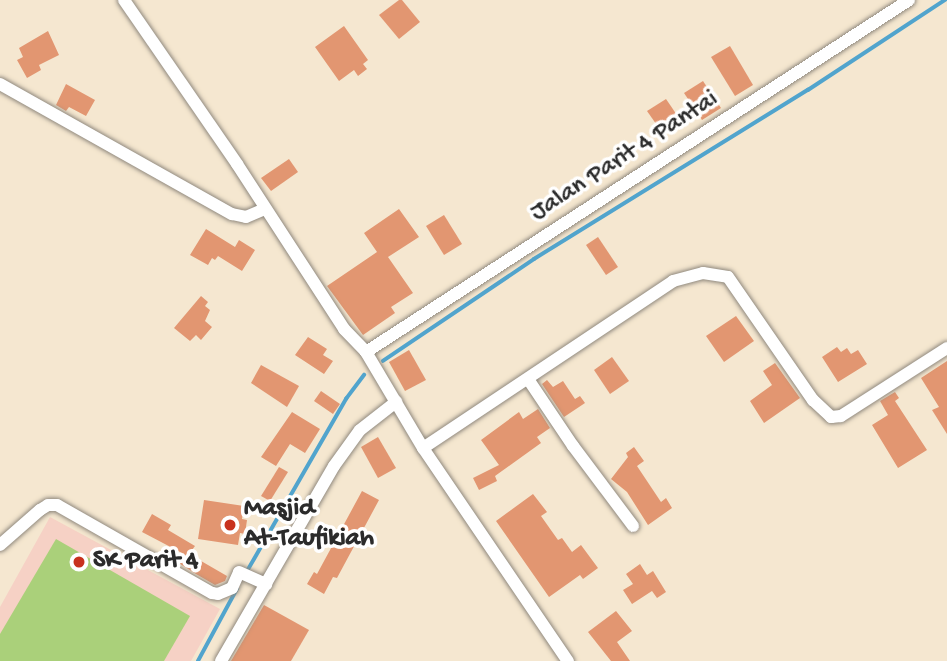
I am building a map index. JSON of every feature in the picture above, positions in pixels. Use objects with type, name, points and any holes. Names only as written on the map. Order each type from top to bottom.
[{"type":"street","points":[[124,0],[344,328],[366,352],[423,448],[568,661]]},
{"type":"street","name":"Jalan Parit 4 Pantai","points":[[366,352],[909,0]]},
{"type":"street","points":[[0,84],[232,214],[246,217],[265,209]]},
{"type":"street","points":[[423,448],[528,379],[586,336],[673,281],[703,273],[728,277],[813,400],[831,417],[841,416],[947,348]]},
{"type":"street","points":[[528,379],[573,446],[633,526]]},
{"type":"street","points":[[221,661],[334,466],[360,430],[396,402]]},
{"type":"street","points":[[0,545],[40,510],[48,505],[57,505],[212,593],[226,593],[232,588],[239,572],[266,583]]},
{"type":"shaded area","name":"SK Parit 4","points":[[50,517],[220,609],[191,661],[0,661],[0,607]]},
{"type":"green space","name":"SK Parit 4","points":[[56,539],[190,616],[164,661],[0,661],[0,634]]},
{"type":"building","points":[[402,0],[420,22],[399,39],[379,15]]},
{"type":"building","points":[[344,26],[368,60],[363,64],[367,69],[358,76],[354,70],[339,81],[315,47]]},
{"type":"building","points":[[48,31],[59,55],[39,65],[41,70],[27,78],[17,60],[23,57],[19,48]]},
{"type":"building","points":[[730,46],[753,85],[735,96],[711,57]]},
{"type":"building","points":[[703,81],[721,108],[702,120],[684,93]]},
{"type":"building","points":[[66,84],[95,100],[86,116],[69,107],[66,111],[56,105]]},
{"type":"building","points":[[666,99],[679,118],[661,131],[647,111]]},
{"type":"building","points":[[289,159],[298,172],[271,191],[261,178]]},
{"type":"building","points":[[399,209],[419,237],[388,257],[413,293],[391,307],[395,313],[363,335],[327,286],[377,252],[364,233]]},
{"type":"building","points":[[444,215],[462,244],[444,255],[426,226]]},
{"type":"building","points":[[206,229],[235,247],[239,240],[255,250],[242,271],[218,256],[215,260],[212,258],[208,265],[190,255]]},
{"type":"building","points":[[598,237],[618,267],[606,275],[586,245]]},
{"type":"building","points":[[201,296],[208,302],[205,306],[210,310],[205,321],[212,327],[201,340],[196,335],[190,341],[174,328]]},
{"type":"building","points":[[736,316],[754,341],[724,362],[706,336]]},
{"type":"building","points":[[308,337],[327,349],[323,355],[333,361],[324,374],[295,355]]},
{"type":"building","points":[[837,347],[841,352],[847,348],[851,354],[858,350],[867,364],[838,382],[822,357]]},
{"type":"building","points":[[409,350],[426,380],[405,391],[389,362]]},
{"type":"building","points":[[612,357],[629,381],[610,394],[594,370]]},
{"type":"building","points":[[947,361],[947,434],[932,410],[939,407],[921,378]]},
{"type":"building","points":[[775,363],[800,398],[764,423],[750,401],[772,385],[763,371]]},
{"type":"building","points":[[261,365],[299,386],[287,407],[251,383]]},
{"type":"building","points":[[547,380],[553,387],[563,381],[575,399],[580,396],[585,403],[564,417],[542,384]]},
{"type":"building","points":[[321,391],[340,404],[333,414],[314,401]]},
{"type":"building","points":[[895,392],[899,398],[895,401],[927,450],[898,468],[872,425],[888,415],[880,401]]},
{"type":"building","points":[[538,409],[550,428],[537,437],[541,443],[495,476],[497,481],[479,490],[473,478],[499,465],[481,440],[519,412],[523,419]]},
{"type":"building","points":[[292,412],[320,429],[305,453],[290,444],[276,466],[261,457]]},
{"type":"building","points":[[378,437],[396,468],[378,478],[361,447]]},
{"type":"building","points":[[634,447],[644,461],[637,466],[661,502],[666,498],[672,508],[648,525],[627,492],[611,479],[628,457],[626,453]]},
{"type":"building","points":[[279,467],[288,472],[270,501],[261,496]]},
{"type":"building","points":[[362,491],[379,500],[337,578],[333,577],[324,594],[307,584],[314,572],[317,574]]},
{"type":"building","points":[[533,494],[547,512],[541,516],[558,540],[562,538],[572,552],[581,545],[598,568],[583,579],[580,575],[549,597],[496,521]]},
{"type":"building","points":[[204,500],[244,506],[242,519],[247,520],[245,534],[240,533],[238,545],[198,539]]},
{"type":"building","points":[[152,514],[171,525],[168,530],[195,546],[189,554],[227,576],[225,581],[215,585],[196,574],[177,562],[182,553],[142,532]]},
{"type":"building","points":[[640,564],[647,575],[653,571],[666,592],[657,598],[652,591],[632,604],[623,590],[633,584],[626,574]]},
{"type":"building","points":[[264,605],[309,630],[291,661],[231,661]]},
{"type":"building","points":[[616,611],[632,631],[617,642],[630,661],[611,661],[588,632]]},
{"type":"waterway","points":[[383,361],[534,259],[808,90],[945,0]]},
{"type":"waterway","points":[[246,573],[346,399],[364,375]]},
{"type":"waterway","points":[[198,661],[237,589]]},
{"type":"place","name":"Masjid At-Taufikiah","points":[[230,525]]},
{"type":"place","name":"SK Parit 4","points":[[79,562]]}]
